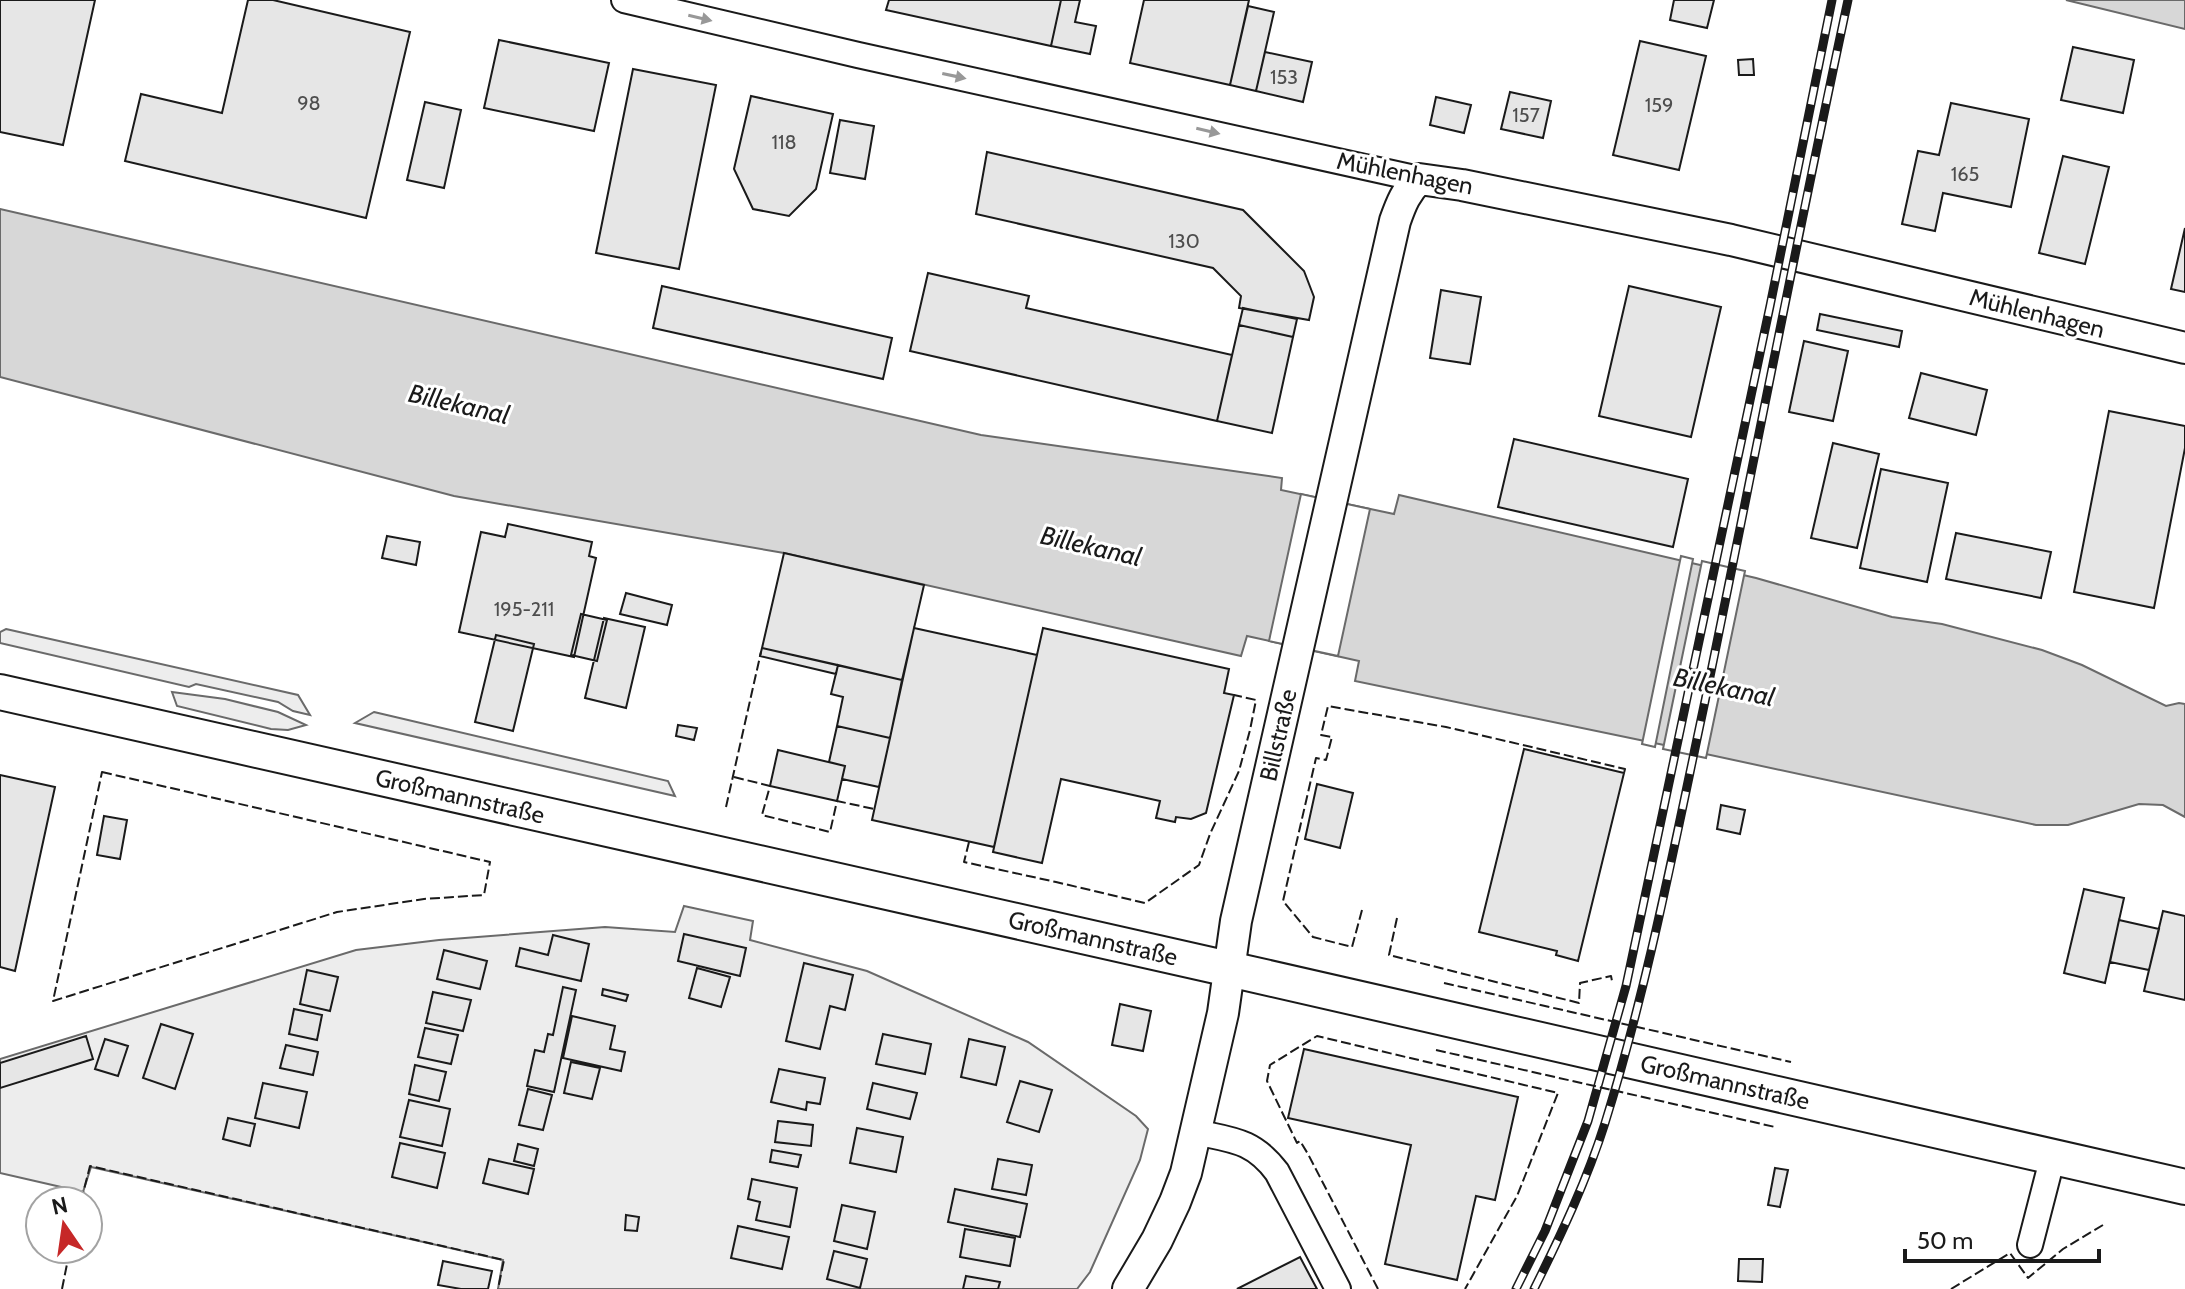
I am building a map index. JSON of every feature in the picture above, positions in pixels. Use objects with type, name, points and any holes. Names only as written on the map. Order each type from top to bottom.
[{"type":"main road","name":"Großmannstraße","points":[[0,692],[2185,1187]]},
{"type":"street","name":"Mühlenhagen","points":[[624,0],[1419,179],[1462,185],[1747,244],[2185,348]]},
{"type":"street","name":"Billstraße","points":[[1128,1289],[1157,1240],[1186,1173],[1223,1013],[1236,921],[1395,221],[1404,196],[1419,179]]},
{"type":"street","points":[[1195,1132],[1243,1143],[1256,1149],[1270,1162],[1338,1289]]},
{"type":"street","points":[[2030,1245],[2053,1156]]},
{"type":"shaded area","points":[[6,629],[298,695],[310,715],[293,711],[278,702],[196,684],[189,687],[0,643],[0,632]]},
{"type":"shaded area","points":[[172,692],[225,699],[278,712],[306,725],[288,730],[271,729],[177,706]]},
{"type":"shaded area","points":[[374,712],[668,781],[675,796],[355,723]]},
{"type":"shaded area","points":[[684,906],[753,921],[750,940],[867,971],[1028,1042],[1136,1116],[1148,1129],[1140,1160],[1090,1272],[1077,1289],[498,1289],[503,1260],[91,1167],[85,1185],[52,1185],[0,1173],[0,1059],[356,950],[605,927],[675,932]]},
{"type":"water","points":[[2066,0],[2185,0],[2185,29]]},
{"type":"water","name":"Billekanal","points":[[0,209],[981,435],[1282,478],[1281,490],[1394,514],[1399,495],[1756,578],[1892,617],[1942,624],[2042,650],[2082,665],[2166,706],[2185,704],[2185,817],[2163,805],[2139,804],[2068,825],[2036,825],[1355,681],[1359,661],[1247,636],[1241,656],[784,553],[454,496],[0,377]]},
{"type":"pier","points":[[1301,494],[1370,509],[1338,656],[1269,641]]},
{"type":"pier","points":[[1681,556],[1693,559],[1655,747],[1642,744]]},
{"type":"pier","points":[[1702,561],[1745,571],[1706,758],[1663,749]]},
{"type":"building","points":[[0,0],[95,0],[63,145],[0,132]]},
{"type":"building","points":[[248,0],[273,0],[410,32],[366,218],[125,161],[141,94],[222,113]]},
{"type":"building","points":[[889,0],[1061,0],[1051,46],[886,10]]},
{"type":"building","points":[[1061,0],[1080,0],[1075,22],[1096,26],[1090,54],[1051,46]]},
{"type":"building","points":[[1144,0],[1249,0],[1230,85],[1130,63]]},
{"type":"building","points":[[1674,0],[1714,0],[1707,28],[1670,20]]},
{"type":"building","points":[[1248,6],[1274,12],[1256,91],[1230,85]]},
{"type":"building","points":[[499,40],[609,63],[594,131],[484,108]]},
{"type":"building","points":[[1640,41],[1706,56],[1679,170],[1613,155]]},
{"type":"building","points":[[2073,47],[2134,60],[2123,113],[2061,100]]},
{"type":"building","points":[[1265,52],[1312,62],[1303,102],[1256,91]]},
{"type":"building","points":[[1753,59],[1754,75],[1739,75],[1738,60]]},
{"type":"building","points":[[633,69],[716,85],[679,269],[596,253]]},
{"type":"building","points":[[1510,92],[1551,101],[1543,138],[1501,129]]},
{"type":"building","points":[[751,96],[833,114],[816,189],[789,216],[753,209],[734,169]]},
{"type":"building","points":[[1436,97],[1471,105],[1464,133],[1430,125]]},
{"type":"building","points":[[425,102],[461,110],[444,188],[407,180]]},
{"type":"building","points":[[1951,103],[2029,119],[2011,207],[1943,193],[1935,231],[1902,224],[1918,151],[1939,155]]},
{"type":"building","points":[[840,120],[874,126],[865,179],[830,173]]},
{"type":"building","points":[[987,152],[1243,210],[1304,271],[1314,297],[1309,320],[1239,308],[1241,296],[1213,268],[976,214]]},
{"type":"building","points":[[2063,156],[2109,167],[2085,264],[2039,253]]},
{"type":"building","points":[[2185,228],[2185,292],[2171,289]]},
{"type":"building","points":[[928,273],[1029,296],[1026,308],[1232,355],[1217,421],[910,351]]},
{"type":"building","points":[[662,286],[892,338],[883,379],[653,328]]},
{"type":"building","points":[[1629,286],[1721,307],[1691,437],[1599,416]]},
{"type":"building","points":[[1441,290],[1481,297],[1470,364],[1430,358]]},
{"type":"building","points":[[1243,308],[1297,319],[1293,337],[1239,325]]},
{"type":"building","points":[[1820,314],[1902,331],[1899,347],[1817,330]]},
{"type":"building","points":[[1239,325],[1293,337],[1272,433],[1217,421]]},
{"type":"building","points":[[1804,341],[1848,351],[1833,421],[1789,412]]},
{"type":"building","points":[[1921,373],[1987,390],[1976,435],[1909,418]]},
{"type":"building","points":[[2109,411],[2185,426],[2185,448],[2154,608],[2074,592]]},
{"type":"building","points":[[1514,439],[1688,479],[1673,547],[1498,507]]},
{"type":"building","points":[[1833,443],[1879,454],[1857,548],[1811,538]]},
{"type":"building","points":[[1881,469],[1948,483],[1927,582],[1860,568]]},
{"type":"building","points":[[508,524],[592,542],[589,556],[596,558],[574,657],[459,632],[481,532],[505,537]]},
{"type":"building","points":[[1956,533],[2051,552],[2041,598],[1946,579]]},
{"type":"building","points":[[387,536],[420,542],[416,565],[382,558]]},
{"type":"building","points":[[784,553],[924,585],[902,680],[762,648]]},
{"type":"building","points":[[626,593],[672,605],[667,625],[620,614]]},
{"type":"building","points":[[581,614],[607,620],[597,661],[571,655]]},
{"type":"building","points":[[604,618],[645,627],[626,708],[585,698]]},
{"type":"building","points":[[914,628],[1037,655],[994,847],[872,820]]},
{"type":"building","points":[[1043,628],[1229,669],[1224,693],[1234,695],[1206,813],[1191,819],[1176,817],[1175,822],[1156,818],[1160,801],[1061,779],[1042,863],[993,852]]},
{"type":"building","points":[[496,635],[534,644],[513,731],[475,722]]},
{"type":"building","points":[[762,648],[838,665],[836,674],[760,656]]},
{"type":"building","points":[[838,665],[902,680],[890,738],[837,726],[843,697],[831,694]]},
{"type":"building","points":[[678,725],[697,728],[694,740],[676,736]]},
{"type":"building","points":[[837,726],[890,738],[879,787],[842,779],[845,766],[829,762]]},
{"type":"building","points":[[1524,749],[1624,773],[1578,961],[1556,955],[1557,951],[1479,932]]},
{"type":"building","points":[[778,750],[845,766],[837,801],[770,786]]},
{"type":"building","points":[[0,775],[55,787],[15,971],[0,967]]},
{"type":"building","points":[[1317,784],[1353,793],[1340,848],[1305,839]]},
{"type":"building","points":[[1721,805],[1745,810],[1740,834],[1717,829]]},
{"type":"building","points":[[104,816],[127,820],[120,859],[97,855]]},
{"type":"building","points":[[2084,889],[2124,898],[2105,983],[2064,973]]},
{"type":"building","points":[[2163,911],[2185,916],[2185,1000],[2144,991]]},
{"type":"building","points":[[2119,920],[2159,929],[2149,970],[2110,962]]},
{"type":"building","points":[[684,934],[746,948],[740,976],[678,961]]},
{"type":"building","points":[[553,935],[589,944],[581,981],[516,966],[520,948],[548,955]]},
{"type":"building","points":[[444,950],[487,961],[480,989],[437,979]]},
{"type":"building","points":[[804,963],[853,975],[845,1010],[830,1006],[820,1049],[786,1041]]},
{"type":"building","points":[[697,968],[730,977],[721,1007],[689,998]]},
{"type":"building","points":[[307,970],[338,977],[330,1011],[300,1004]]},
{"type":"building","points":[[563,987],[576,990],[554,1092],[527,1086],[535,1050],[544,1052],[548,1034],[553,1035]]},
{"type":"building","points":[[603,989],[628,995],[626,1001],[602,995]]},
{"type":"building","points":[[433,992],[471,1000],[463,1031],[426,1023]]},
{"type":"building","points":[[1120,1004],[1151,1011],[1143,1051],[1112,1045]]},
{"type":"building","points":[[294,1009],[322,1015],[317,1040],[289,1034]]},
{"type":"building","points":[[572,1016],[615,1026],[610,1049],[625,1052],[621,1071],[563,1058]]},
{"type":"building","points":[[161,1024],[193,1034],[175,1089],[143,1078]]},
{"type":"building","points":[[425,1028],[458,1035],[451,1064],[418,1057]]},
{"type":"building","points":[[883,1034],[931,1044],[925,1074],[876,1064]]},
{"type":"building","points":[[86,1036],[93,1059],[0,1088],[0,1063]]},
{"type":"building","points":[[105,1039],[128,1046],[118,1076],[95,1069]]},
{"type":"building","points":[[969,1039],[1005,1047],[996,1085],[961,1077]]},
{"type":"building","points":[[286,1045],[318,1052],[313,1075],[280,1068]]},
{"type":"building","points":[[1304,1049],[1518,1097],[1495,1200],[1476,1196],[1457,1280],[1385,1264],[1411,1145],[1288,1118]]},
{"type":"building","points":[[571,1062],[600,1068],[592,1099],[564,1093]]},
{"type":"building","points":[[415,1065],[446,1072],[439,1101],[409,1094]]},
{"type":"building","points":[[779,1069],[825,1078],[820,1104],[807,1102],[806,1110],[771,1102]]},
{"type":"building","points":[[1020,1081],[1052,1090],[1039,1132],[1007,1122]]},
{"type":"building","points":[[263,1083],[307,1092],[299,1128],[255,1118]]},
{"type":"building","points":[[873,1083],[917,1093],[910,1119],[867,1109]]},
{"type":"building","points":[[528,1089],[552,1095],[543,1130],[519,1125]]},
{"type":"building","points":[[409,1100],[450,1109],[442,1146],[400,1137]]},
{"type":"building","points":[[228,1118],[255,1124],[250,1146],[223,1139]]},
{"type":"building","points":[[778,1121],[813,1125],[811,1146],[775,1142]]},
{"type":"building","points":[[857,1128],[903,1137],[896,1172],[850,1163]]},
{"type":"building","points":[[400,1143],[445,1153],[437,1188],[392,1177]]},
{"type":"building","points":[[518,1144],[538,1149],[534,1166],[514,1161]]},
{"type":"building","points":[[772,1150],[801,1155],[798,1167],[770,1162]]},
{"type":"building","points":[[489,1159],[534,1169],[528,1194],[483,1183]]},
{"type":"building","points":[[998,1159],[1032,1165],[1026,1195],[992,1189]]},
{"type":"building","points":[[1775,1168],[1788,1170],[1780,1207],[1768,1205]]},
{"type":"building","points":[[752,1179],[797,1188],[790,1227],[756,1220],[760,1202],[748,1199]]},
{"type":"building","points":[[955,1189],[1027,1204],[1020,1237],[948,1222]]},
{"type":"building","points":[[842,1205],[875,1212],[867,1249],[834,1241]]},
{"type":"building","points":[[626,1215],[639,1217],[637,1231],[625,1230]]},
{"type":"building","points":[[738,1226],[789,1237],[782,1269],[731,1258]]},
{"type":"building","points":[[965,1229],[1015,1238],[1010,1266],[960,1257]]},
{"type":"building","points":[[834,1251],[867,1259],[860,1288],[827,1279]]},
{"type":"building","points":[[1300,1257],[1317,1289],[1237,1289]]},
{"type":"building","points":[[1739,1259],[1763,1259],[1762,1282],[1738,1281]]},
{"type":"building","points":[[443,1261],[492,1271],[488,1289],[438,1285]]},
{"type":"building","points":[[966,1276],[1000,1282],[998,1289],[963,1289]]},
{"type":"railway","points":[[1516,1289],[1545,1231],[1588,1121],[1626,986],[1832,0]]},
{"type":"railway","points":[[1534,1289],[1573,1207],[1598,1144],[1648,966],[1848,0]]},
{"type":"fence","points":[[726,807],[761,652]]},
{"type":"fence","points":[[969,842],[964,862],[1145,903],[1199,865],[1239,771],[1250,730],[1256,700],[1234,695]]},
{"type":"fence","points":[[1362,910],[1352,947],[1313,937],[1283,901],[1316,758],[1326,760],[1332,737],[1321,735],[1328,706],[1446,727],[1625,769],[1624,773]]},
{"type":"fence","points":[[102,772],[490,862],[484,895],[424,899],[337,912],[53,1001],[102,772]]},
{"type":"fence","points":[[734,777],[770,786],[762,815],[830,832],[837,801],[874,809]]},
{"type":"fence","points":[[1397,918],[1389,955],[1579,1003],[1580,983],[1611,976],[1612,981]]},
{"type":"fence","points":[[1444,983],[1791,1062]]},
{"type":"fence","points":[[1378,1289],[1308,1154],[1300,1141],[1297,1143],[1267,1081],[1270,1065],[1317,1036],[1558,1093],[1517,1196],[1465,1289]]},
{"type":"fence","points":[[1436,1050],[1775,1127]]},
{"type":"fence","points":[[85,1185],[90,1166],[504,1260],[498,1289]]},
{"type":"fence","points":[[1951,1289],[2010,1253],[2028,1278],[2063,1249],[2103,1225]]},
{"type":"fence","points":[[62,1289],[67,1265]]}]
